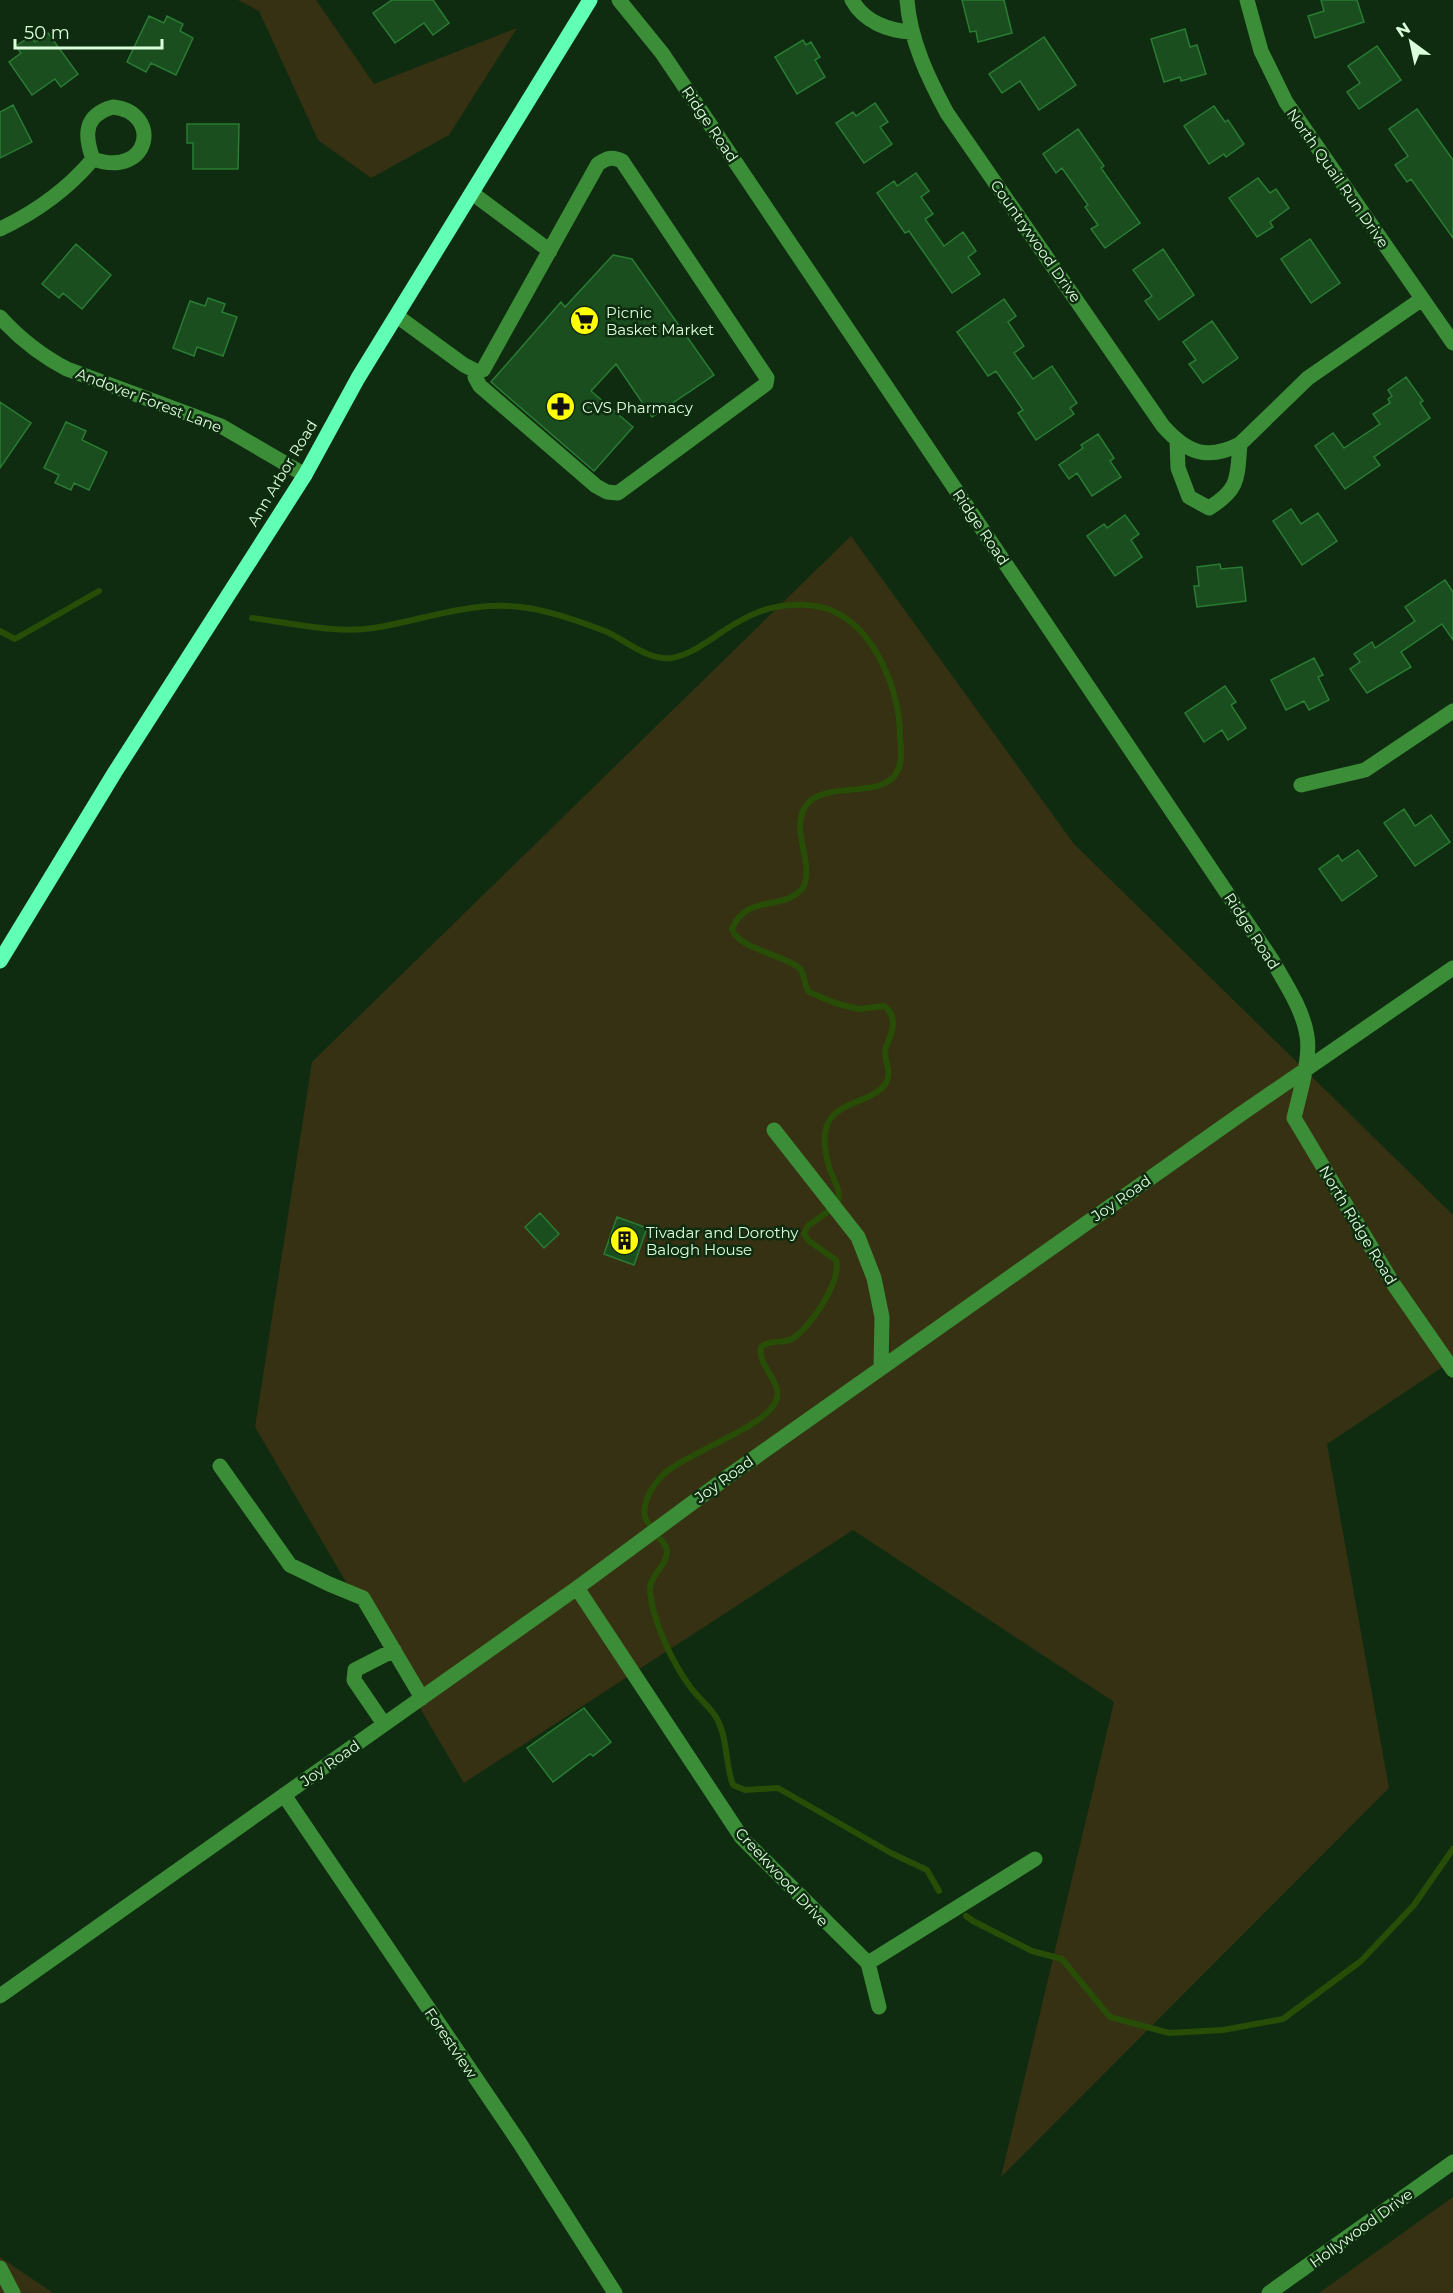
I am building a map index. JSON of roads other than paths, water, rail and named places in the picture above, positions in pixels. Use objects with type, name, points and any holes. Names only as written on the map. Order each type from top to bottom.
[{"type":"main road","name":"Ann Arbor Road","points":[[0,962],[115,772],[305,475],[358,378],[590,0]]},
{"type":"street","name":"Ridge Road","points":[[619,0],[662,53],[1272,960],[1295,1000],[1307,1036],[1305,1070]]},
{"type":"street","points":[[852,0],[862,14],[873,22],[897,32],[912,32]]},
{"type":"street","name":"Countrywood Drive","points":[[907,0],[912,32],[928,77],[947,112],[1163,426],[1177,441],[1194,451],[1214,453],[1226,451],[1240,444],[1308,378],[1422,299]]},
{"type":"street","name":"North Quail Run Drive","points":[[1247,0],[1261,51],[1286,102],[1453,343]]},
{"type":"street","points":[[397,316],[464,365],[476,371],[483,370],[598,164],[606,158],[613,157],[622,161],[767,378],[766,384],[618,494],[607,492],[596,486],[515,417],[480,386],[475,377],[476,371]]},
{"type":"street","points":[[0,229],[18,221],[50,201],[93,159]]},
{"type":"street","points":[[472,193],[550,251]]},
{"type":"street","name":"Andover Forest Lane","points":[[0,317],[21,340],[43,357],[67,369],[221,426],[305,475]]},
{"type":"street","points":[[1177,441],[1178,468],[1189,497],[1209,508],[1232,491],[1236,479],[1240,444]]},
{"type":"street","points":[[1301,785],[1365,770],[1453,711]]},
{"type":"street","name":"Joy Road","points":[[0,1996],[577,1588],[881,1368],[1453,968]]},
{"type":"street","name":"North Ridge Road","points":[[1305,1070],[1294,1118],[1392,1282],[1453,1370]]},
{"type":"street","points":[[774,1130],[858,1237],[874,1278],[882,1317],[881,1368]]},
{"type":"street","points":[[220,1466],[290,1565],[363,1598],[422,1698]]},
{"type":"street","name":"Creekwood Drive","points":[[577,1588],[742,1838],[868,1963]]},
{"type":"street","points":[[384,1724],[354,1680],[355,1670],[394,1650]]},
{"type":"street","name":"Forestview","points":[[284,1795],[519,2142],[615,2293]]},
{"type":"street","points":[[879,2007],[868,1963],[1035,1859]]},
{"type":"street","name":"Hollywood Drive","points":[[1269,2293],[1453,2162]]},
{"type":"street","points":[[0,2268],[13,2293]]},
{"type":"waterway","points":[[0,631],[15,639],[99,591]]},
{"type":"waterway","points":[[252,618],[344,630],[392,625],[465,609],[502,606],[531,608],[584,623],[605,631],[645,653],[663,658],[678,657],[690,652],[743,619],[781,606],[803,605],[824,608],[850,621],[874,649],[891,683],[899,720],[901,752],[898,771],[887,782],[876,786],[836,791],[813,799],[805,807],[801,816],[801,837],[806,868],[803,888],[795,895],[746,911],[738,918],[732,929],[743,942],[798,967],[809,992],[835,1003],[858,1009],[884,1006],[889,1010],[893,1020],[885,1051],[888,1074],[886,1083],[873,1095],[838,1111],[827,1125],[826,1154],[838,1189],[838,1201]]},
{"type":"waterway","points":[[830,1210],[808,1226],[804,1234],[809,1241],[836,1260],[837,1269],[834,1280],[823,1303],[807,1325],[792,1339],[768,1343],[761,1347],[762,1360],[777,1391],[777,1398],[771,1408],[760,1419],[744,1429],[673,1467],[658,1480],[651,1490],[645,1506],[645,1517],[667,1551],[664,1562],[652,1581],[650,1592],[655,1616],[671,1655],[684,1678],[712,1711],[721,1727],[733,1785],[745,1790],[778,1788],[891,1853],[927,1870],[939,1891]]},
{"type":"waterway","points":[[966,1916],[1032,1951],[1062,1959],[1110,2017],[1169,2033],[1223,2030],[1283,2019],[1361,1961],[1414,1905],[1453,1849]]},
{"type":"place","name":"Picnic Basket Market","points":[[585,321]]},
{"type":"place","name":"CVS Pharmacy","points":[[561,407]]},
{"type":"place","name":"Tivadar and Dorothy Balogh House","points":[[625,1241]]}]
